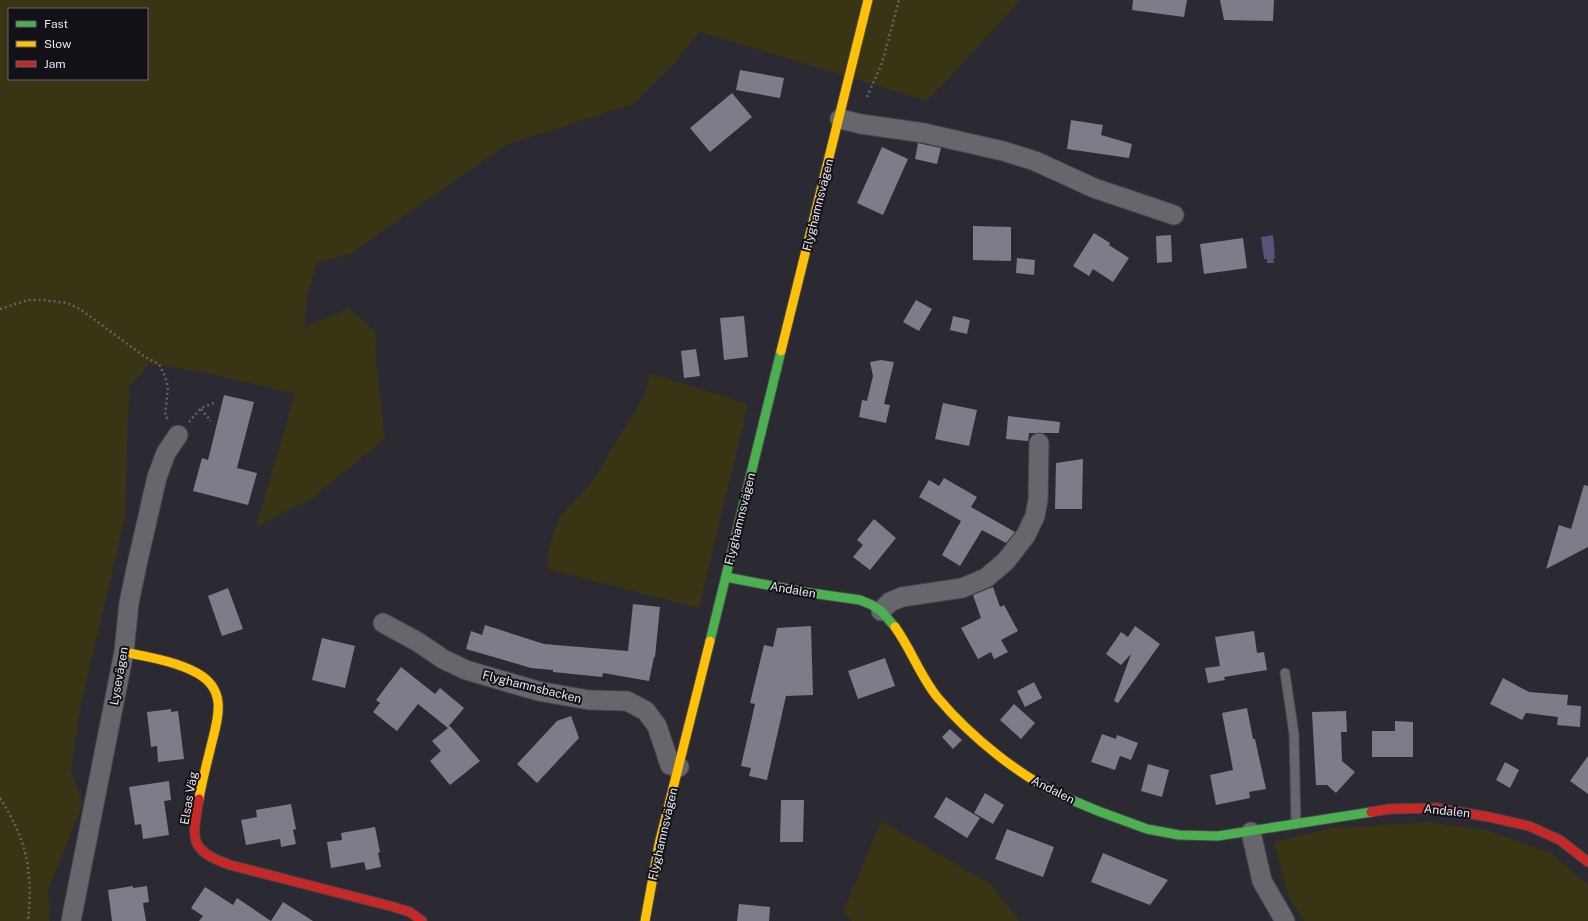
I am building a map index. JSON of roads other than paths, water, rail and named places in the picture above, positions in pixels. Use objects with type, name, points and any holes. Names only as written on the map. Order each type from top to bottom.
[{"type":"street","name":"Flyghamnsvägen","points":[[645,921],[659,844],[840,119],[868,0]]},
{"type":"street","points":[[840,119],[861,124],[924,133],[1003,151],[1035,161],[1094,188],[1174,216]]},
{"type":"street","name":"Lysevägen","points":[[71,921],[124,652],[129,603],[157,477],[166,454],[178,435]]},
{"type":"street","points":[[881,611],[890,602],[902,597],[962,588],[986,578],[1006,561],[1026,535],[1035,516],[1038,500],[1039,443]]},
{"type":"street","name":"Andalen","points":[[726,577],[804,592],[860,600],[881,611],[896,629],[937,697],[953,715],[999,756],[1045,788],[1098,811],[1147,829],[1179,835],[1218,836],[1389,809],[1436,808],[1490,817],[1529,826],[1560,840],[1588,862]]},
{"type":"street","name":"Flyghamnsbacken","points":[[383,623],[418,642],[443,659],[466,670],[538,691],[589,700],[627,701],[646,711],[656,726],[670,764],[679,767]]},
{"type":"street","name":"Elsas Väg","points":[[124,652],[191,669],[206,678],[215,690],[219,716],[200,795],[195,832],[197,846],[204,853],[209,857],[230,864],[394,907],[410,912],[422,921]]},
{"type":"street","points":[[1251,832],[1262,881],[1285,921]]},
{"type":"lane","points":[[1285,673],[1294,734],[1296,824]]}]
